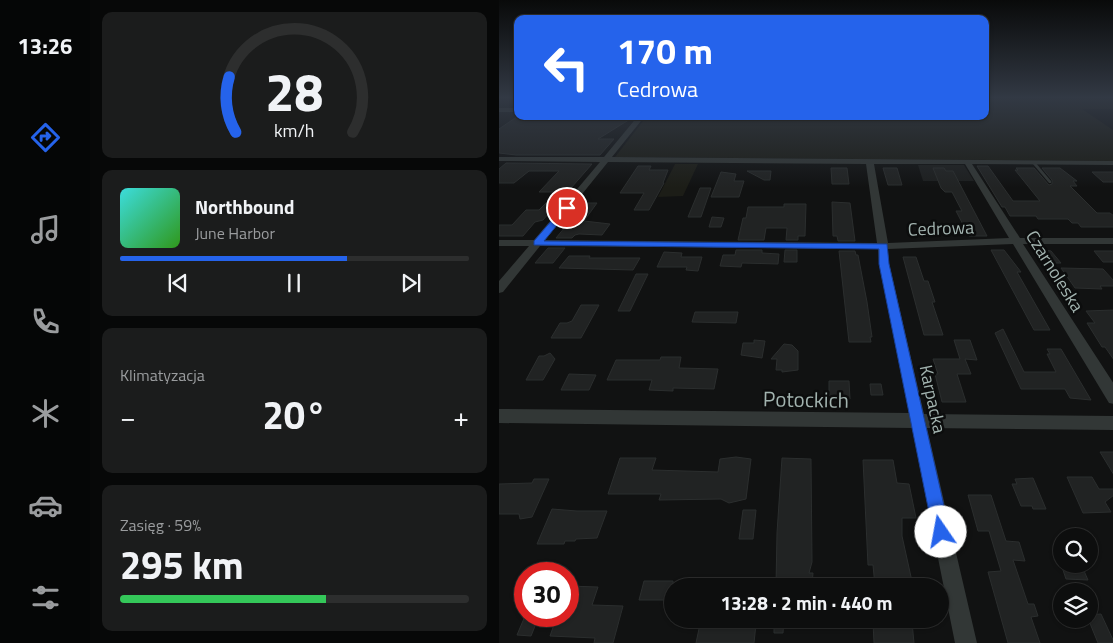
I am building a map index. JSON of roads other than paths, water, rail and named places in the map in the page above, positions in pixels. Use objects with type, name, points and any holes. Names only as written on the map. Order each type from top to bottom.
[{"type":"street","points":[[499,289],[632,128]]},
{"type":"street","points":[[499,159],[1113,163]]},
{"type":"street","name":"Karpacka","points":[[870,162],[884,264],[966,643]]},
{"type":"street","name":"Czarnoleska","points":[[967,162],[1113,398]]},
{"type":"street","name":"Cedrowa","points":[[499,243],[883,246],[945,245],[1015,240],[1113,240]]},
{"type":"street","name":"Potockich","points":[[499,416],[1113,423]]},
{"type":"lane","points":[[1034,163],[1051,182]]}]
